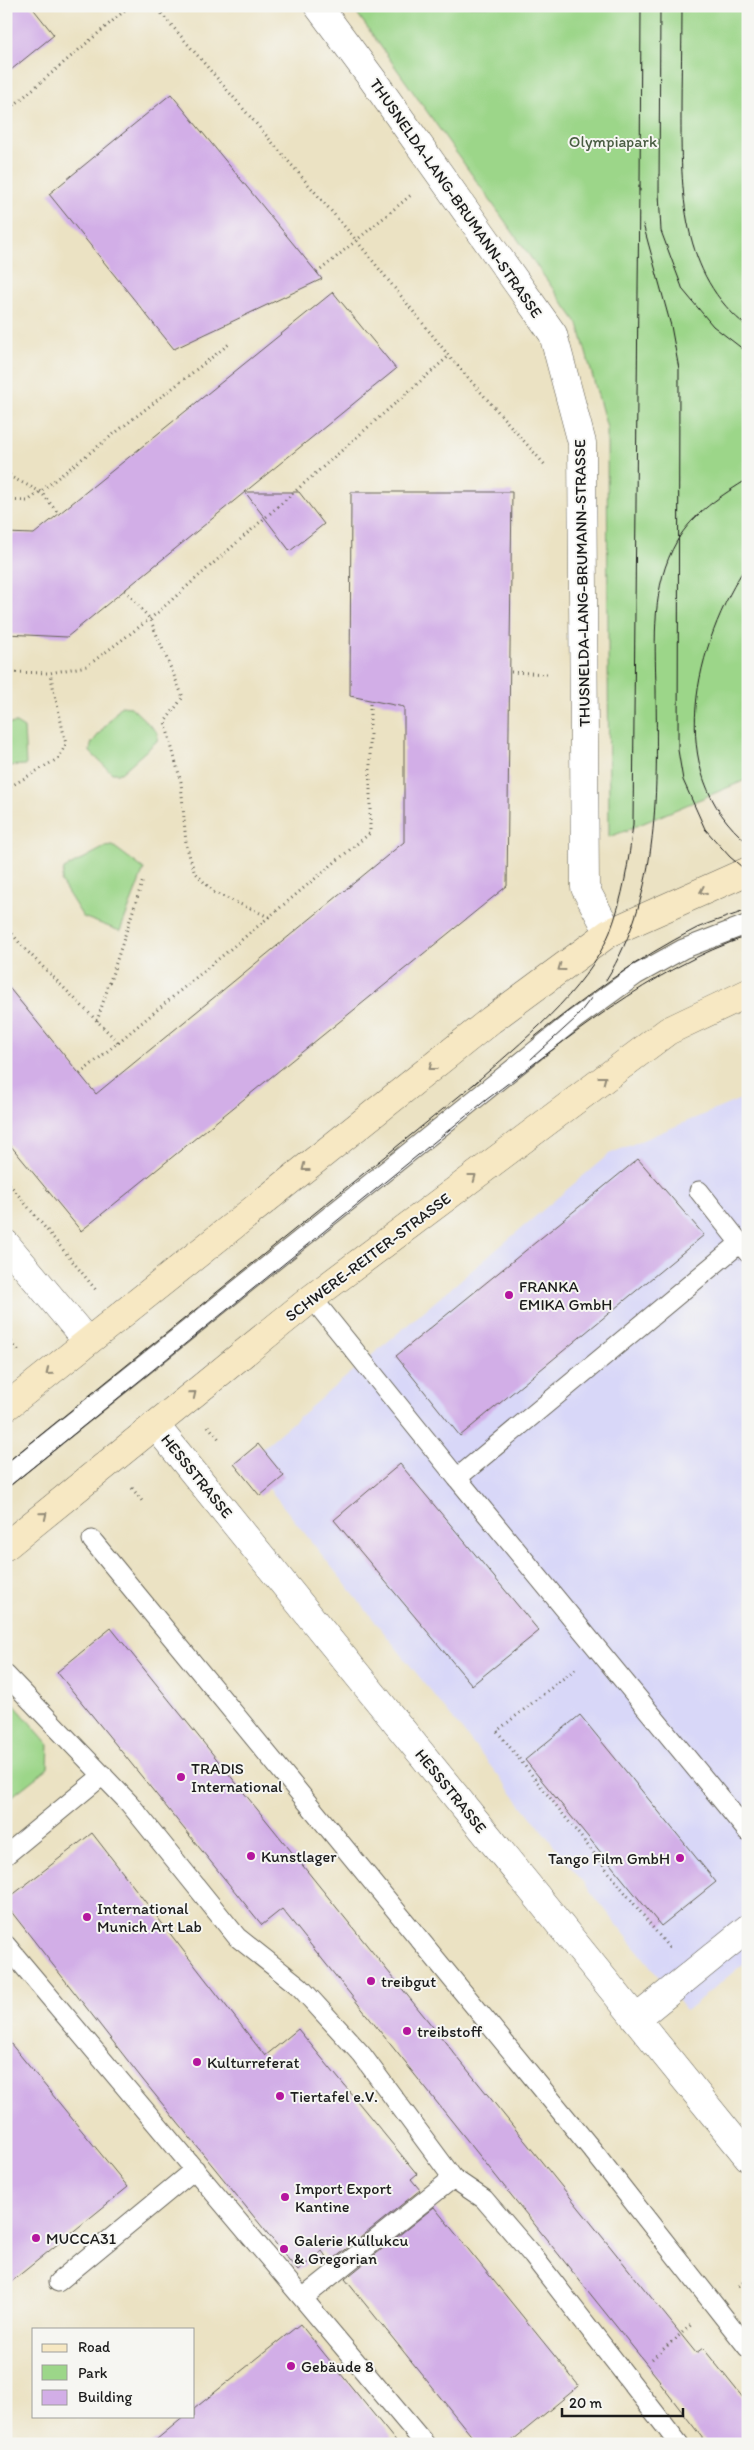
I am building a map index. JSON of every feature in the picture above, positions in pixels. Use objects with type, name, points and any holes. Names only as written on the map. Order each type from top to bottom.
[{"type":"main road","points":[[6,1407],[491,1020],[609,933],[748,871]]},
{"type":"main road","name":"SCHWERE-REITER-STRASSE","points":[[6,1546],[312,1298],[668,1031],[748,993]]},
{"type":"street","name":"THUSNELDA-LANG-BRUMANN-STRASSE","points":[[318,6],[553,334],[582,443],[585,888],[609,933]]},
{"type":"street","points":[[6,1244],[87,1342]]},
{"type":"street","name":"HESSSTRASSE","points":[[155,1425],[748,2157]]},
{"type":"street","points":[[636,2019],[748,1928]]},
{"type":"lane","points":[[6,1476],[575,1019],[636,975],[684,949],[748,924]]},
{"type":"lane","points":[[457,1478],[744,1248],[699,1191]]},
{"type":"lane","points":[[312,1298],[457,1478],[748,1832]]},
{"type":"lane","points":[[92,1540],[569,2122],[748,2348]]},
{"type":"lane","points":[[6,1675],[129,1803],[236,1937],[300,1987],[362,2055],[454,2178],[484,2199],[534,2256],[679,2444]]},
{"type":"lane","points":[[6,1855],[103,1775]]},
{"type":"lane","points":[[6,1945],[426,2444]]},
{"type":"lane","points":[[58,2282],[194,2169]]},
{"type":"lane","points":[[302,2298],[454,2178]]},
{"type":"path","points":[[6,112],[130,6]]},
{"type":"path","points":[[155,6],[356,240],[449,356],[583,507]]},
{"type":"path","points":[[317,273],[438,172]]},
{"type":"path","points":[[6,500],[28,501],[41,492],[229,344]]},
{"type":"path","points":[[6,672],[50,673],[87,666],[150,619],[449,356]]},
{"type":"path","points":[[6,472],[13,478],[41,492],[59,514]]},
{"type":"path","points":[[125,590],[150,619],[183,697],[165,722],[181,782],[186,844],[194,871],[213,892],[269,917]]},
{"type":"path","points":[[6,789],[59,758],[66,744],[50,673]]},
{"type":"path","points":[[80,1074],[370,833],[370,701]]},
{"type":"path","points":[[97,1021],[143,880]]},
{"type":"path","points":[[6,926],[22,946],[118,1042]]},
{"type":"path","points":[[6,1180],[83,1275]]},
{"type":"path","points":[[598,1650],[497,1731],[690,1975]]},
{"type":"path","points":[[629,2379],[748,2279]]},
{"type":"shaded area","points":[[748,1096],[748,1960],[686,2011],[247,1461],[609,1154]]},
{"type":"green space","name":"Olympiapark","points":[[352,6],[748,6],[748,779],[627,830],[627,832],[609,837],[607,428],[578,324]]},
{"type":"green space","points":[[121,706],[131,707],[158,733],[157,741],[121,773],[112,773],[90,752],[91,744]]},
{"type":"green space","points":[[16,723],[24,728],[26,765],[6,766],[6,724]]},
{"type":"green space","points":[[113,846],[144,869],[120,931],[83,917],[61,882],[64,869],[105,847]]},
{"type":"green space","points":[[6,1695],[49,1745],[48,1768],[6,1801]]},
{"type":"building","points":[[6,6],[31,6],[54,35],[6,74]]},
{"type":"building","points":[[171,94],[322,279],[174,349],[49,194]]},
{"type":"building","points":[[333,292],[396,369],[67,637],[6,634],[6,533],[34,534]]},
{"type":"building","points":[[245,492],[299,492],[324,524],[290,551]]},
{"type":"building","points":[[351,492],[512,492],[507,886],[81,1231],[6,1140],[6,984],[96,1094],[404,842],[404,707],[350,696]]},
{"type":"building","points":[[638,1159],[704,1235],[460,1436],[396,1356]]},
{"type":"building","points":[[258,1444],[284,1476],[260,1496],[234,1464]]},
{"type":"building","points":[[400,1464],[539,1631],[472,1685],[334,1520]]},
{"type":"building","points":[[111,1628],[696,2353],[703,2348],[748,2404],[748,2444],[707,2444],[660,2381],[282,1909],[262,1925],[57,1672]]},
{"type":"building","points":[[580,1715],[716,1882],[661,1926],[525,1760]]},
{"type":"building","points":[[92,1833],[265,2056],[298,2029],[417,2174],[411,2179],[420,2190],[330,2262],[322,2251],[298,2271],[143,2080],[6,1905],[6,1900]]},
{"type":"building","name":"MUCCA31","points":[[6,2038],[128,2187],[6,2286]]},
{"type":"building","points":[[434,2207],[579,2386],[508,2444],[478,2444],[345,2279]]},
{"type":"building","name":"Gebäude 8","points":[[300,2324],[398,2444],[151,2444],[183,2418],[195,2418],[195,2408]]},
{"type":"tram line","points":[[640,191],[641,6]]},
{"type":"tram line","points":[[660,6],[659,193],[661,231],[683,290],[713,326],[748,353]]},
{"type":"tram line","points":[[682,6],[682,171],[689,229],[697,256],[709,282],[726,306],[748,327]]},
{"type":"tram line","points":[[473,1085],[531,1034],[568,996],[585,975],[599,954],[610,932],[619,906],[630,852],[633,824],[639,185]]},
{"type":"tram line","points":[[643,224],[671,326],[679,369],[678,750],[683,780],[705,829],[730,857],[748,872]]},
{"type":"tram line","points":[[606,980],[624,946],[637,911],[652,839],[656,764],[655,632],[656,613],[663,576],[669,558],[683,531],[699,514],[748,479]]},
{"type":"tram line","points":[[748,563],[729,595],[714,631],[702,668],[696,707],[696,745],[704,781],[721,814],[748,843]]},
{"type":"tram line","points":[[532,1039],[592,993],[653,952],[697,928],[748,910]]},
{"type":"tram line","points":[[6,1489],[486,1100],[548,1053],[644,986],[712,950],[748,936]]},
{"type":"tram line","points":[[531,1059],[575,1019],[592,997]]},
{"type":"tram line","points":[[6,1463],[479,1080]]},
{"type":"place","name":"FRANKA EMIKA GmbH","points":[[509,1295]]},
{"type":"place","name":"TRADIS International","points":[[181,1777]]},
{"type":"place","name":"Kunstlager","points":[[251,1856]]},
{"type":"place","name":"Tango Film GmbH","points":[[680,1858]]},
{"type":"place","name":"International Munich Art Lab","points":[[87,1917]]},
{"type":"place","name":"treibgut","points":[[371,1981]]},
{"type":"place","name":"treibstoff","points":[[407,2031]]},
{"type":"place","name":"Kulturreferat","points":[[197,2062]]},
{"type":"place","name":"Tiertafel e.V.","points":[[280,2096]]},
{"type":"place","name":"Import Export Kantine","points":[[285,2197]]},
{"type":"place","name":"MUCCA31","points":[[36,2238]]},
{"type":"place","name":"Galerie Kullukcu & Gregorian","points":[[284,2249]]},
{"type":"place","name":"Gebäude 8","points":[[291,2366]]}]
